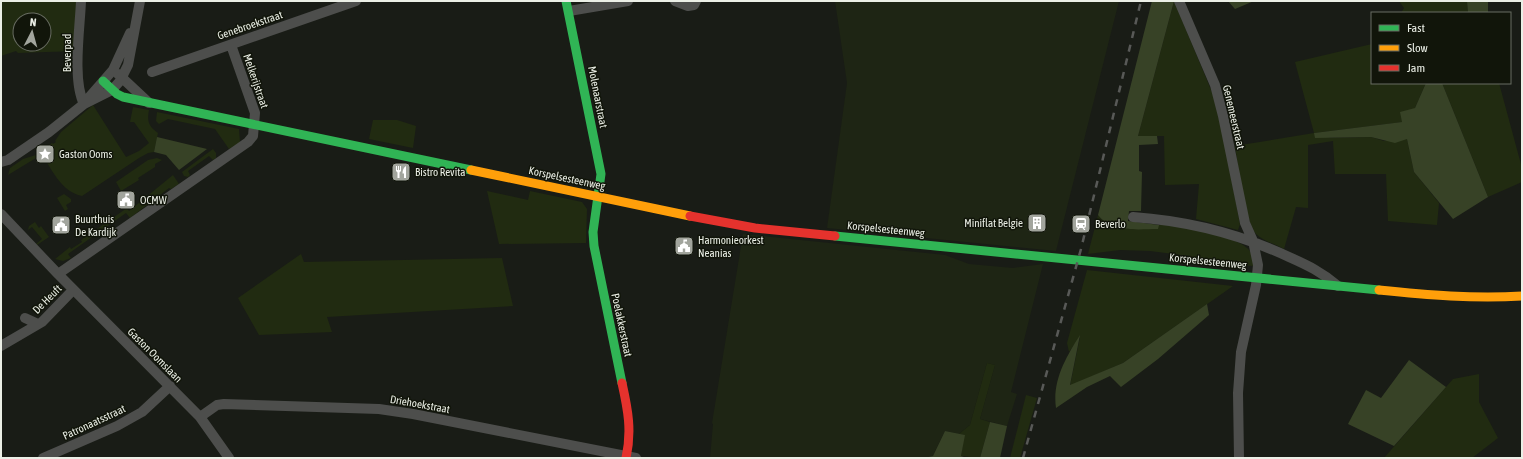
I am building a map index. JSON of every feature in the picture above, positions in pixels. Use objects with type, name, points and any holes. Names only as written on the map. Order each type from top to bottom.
[{"type":"street","name":"Beverpad","points":[[81,1],[78,34],[79,82],[80,96],[84,104]]},
{"type":"street","points":[[84,104],[112,90],[122,77],[128,65],[135,21],[140,1]]},
{"type":"street","name":"Genebroekstraat","points":[[152,72],[356,1]]},
{"type":"street","points":[[568,6],[628,1]]},
{"type":"street","points":[[675,1],[688,6],[694,4],[696,1]]},
{"type":"street","name":"Genemeerstraat","points":[[1179,1],[1215,85],[1223,116],[1245,223],[1253,242],[1258,265],[1257,278],[1241,352],[1238,393],[1239,458]]},
{"type":"street","name":"Molenaarstraat","points":[[568,6],[601,174],[598,197]]},
{"type":"street","points":[[1,170],[4,161],[49,132],[84,104],[113,70],[135,21]]},
{"type":"street","name":"Melkerijstraat","points":[[231,45],[255,113],[255,125]]},
{"type":"street","points":[[113,70],[149,103]]},
{"type":"street","name":"Korspelsesteenweg","points":[[103,81],[123,98],[598,197],[755,228],[1442,296],[1490,298],[1522,296]]},
{"type":"street","points":[[58,274],[248,142],[253,136],[255,125]]},
{"type":"street","name":"Poelakkerstraat","points":[[598,197],[594,246],[628,411],[630,458]]},
{"type":"street","name":"Gaston Oomslaan","points":[[1,214],[73,290],[200,417],[229,458]]},
{"type":"street","points":[[1134,217],[1166,219],[1199,225],[1253,242],[1322,272],[1338,286]]},
{"type":"street","name":"De Heuft","points":[[1,346],[38,324],[73,290]]},
{"type":"street","name":"De Heuft","points":[[25,318],[38,324]]},
{"type":"street","name":"Patronaatsstraat","points":[[43,458],[117,426],[142,412],[170,386]]},
{"type":"street","name":"Driehoekstraat","points":[[200,417],[217,405],[224,404],[379,409],[413,414],[630,458]]},
{"type":"shaded area","points":[[1,1],[78,1],[76,51],[52,52],[52,12],[12,12],[13,52],[1,56]]},
{"type":"shaded area","points":[[835,1],[1119,1],[1056,251],[827,228],[847,83]]},
{"type":"shaded area","points":[[1152,1],[1174,1],[1138,136],[1157,136],[1158,144],[1139,145],[1139,171],[1142,172],[1141,211],[1129,211],[1128,221],[1159,225],[1158,229],[1126,229],[1110,225],[1098,215]]},
{"type":"shaded area","points":[[1174,1],[1214,97],[1240,224],[1238,230],[1196,219],[1199,184],[1165,185],[1164,136],[1138,136]]},
{"type":"shaded area","points":[[1228,1],[1254,1],[1235,9]]},
{"type":"shaded area","points":[[1399,1],[1467,1],[1468,12],[1402,12],[1404,8]]},
{"type":"shaded area","points":[[1467,1],[1488,1],[1488,12],[1468,12]]},
{"type":"shaded area","points":[[1371,44],[1371,84],[1426,84],[1415,108],[1403,122],[1314,133],[1295,62]]},
{"type":"shaded area","points":[[17,52],[47,52],[18,53]]},
{"type":"shaded area","points":[[1426,84],[1442,84],[1488,197],[1453,219],[1414,172],[1407,139],[1395,143],[1371,137],[1315,138],[1314,133],[1402,122],[1400,112],[1415,108]]},
{"type":"shaded area","points":[[1442,84],[1499,84],[1522,168],[1522,182],[1488,197]]},
{"type":"shaded area","points":[[93,105],[126,157],[139,151],[149,143],[134,122],[130,122],[133,107],[149,110],[149,123],[158,133],[154,152],[148,153],[139,158],[82,196],[68,190],[62,184],[40,151],[56,142],[55,141],[61,132]]},
{"type":"shaded area","points":[[157,112],[239,129],[240,143],[229,149],[215,129],[168,119],[159,124],[156,121]]},
{"type":"shaded area","points":[[373,120],[397,120],[416,126],[413,148],[369,139]]},
{"type":"shaded area","points":[[1314,133],[1330,138],[1371,137],[1384,141],[1407,139],[1414,172],[1439,203],[1437,225],[1388,221],[1386,174],[1335,174],[1333,141],[1308,145],[1308,208],[1296,207],[1284,249],[1266,241],[1256,234],[1248,218],[1245,206],[1235,146]]},
{"type":"shaded area","points":[[157,137],[207,149],[179,170],[166,155],[154,152]]},
{"type":"shaded area","points":[[213,149],[216,153],[216,158],[213,160],[209,156],[188,171],[190,175],[188,177],[184,176],[182,172]]},
{"type":"shaded area","points":[[36,155],[41,162],[40,164],[36,158],[8,175],[10,168],[23,159]]},
{"type":"shaded area","points":[[157,158],[162,160],[155,164],[155,167],[138,178],[139,180],[121,191],[116,182],[148,160]]},
{"type":"shaded area","points":[[173,175],[179,184],[171,189],[169,188],[130,218],[126,213],[68,254],[71,258],[63,261],[55,259],[70,247],[71,249],[82,242],[81,240],[127,208],[129,211]]},
{"type":"shaded area","points":[[487,191],[528,200],[530,191],[582,202],[587,209],[586,243],[499,244]]},
{"type":"shaded area","points":[[64,194],[71,199],[71,202],[66,205],[68,209],[65,211],[57,198]]},
{"type":"shaded area","points":[[1098,215],[1108,225],[1118,228],[1167,225],[1191,228],[1218,234],[1230,238],[1247,248],[1252,255],[1254,264],[1253,266],[1212,262],[1189,256],[1150,251],[1120,250],[1088,254]]},
{"type":"shaded area","points":[[35,222],[39,228],[41,226],[49,237],[37,245],[36,244],[42,239],[32,227],[28,230],[29,226]]},
{"type":"shaded area","points":[[743,234],[945,255],[969,264],[1013,268],[1043,264],[1011,392],[1017,394],[1007,426],[980,419],[995,365],[987,363],[970,425],[959,434],[945,431],[933,456],[923,458],[710,458],[712,423]]},
{"type":"shaded area","points":[[301,254],[304,262],[502,258],[513,306],[327,317],[332,332],[259,335],[238,298]]},
{"type":"shaded area","points":[[1087,270],[1233,286],[1123,363],[1070,386],[1080,337],[1069,352],[1067,343]]},
{"type":"shaded area","points":[[1207,304],[1209,315],[1158,359],[1121,387],[1110,376],[1087,387],[1056,408],[1055,398],[1058,379],[1065,361],[1080,335],[1070,385],[1123,363]]},
{"type":"shaded area","points":[[1409,360],[1446,387],[1394,446],[1348,424],[1366,390],[1381,398]]},
{"type":"shaded area","points":[[987,363],[995,365],[980,419],[990,422],[980,458],[961,456],[964,435],[959,434],[970,425]]},
{"type":"shaded area","points":[[1479,374],[1479,402],[1498,438],[1472,458],[1384,458],[1453,379]]},
{"type":"shaded area","points":[[1026,395],[1037,398],[1020,458],[1010,458]]},
{"type":"shaded area","points":[[990,422],[1007,426],[1000,458],[980,458]]},
{"type":"shaded area","points":[[945,431],[965,435],[961,456],[967,458],[923,458],[933,456]]},
{"type":"railway","points":[[1023,458],[1081,249],[1141,1]]},
{"type":"traffic: fast","points":[[566,1],[601,174],[593,232],[594,246],[622,383]]},
{"type":"traffic: fast","points":[[103,81],[117,94],[123,97],[471,170]]},
{"type":"traffic: fast","points":[[835,236],[1379,290]]},
{"type":"traffic: slow","points":[[471,170],[690,216]]},
{"type":"traffic: slow","points":[[1379,290],[1450,296],[1522,296]]},
{"type":"traffic: jam","points":[[690,216],[755,228],[835,236]]},
{"type":"traffic: jam","points":[[622,383],[629,430],[626,458]]},
{"type":"place","name":"Gaston Ooms","points":[[45,154]]},
{"type":"place","name":"Bistro Revita","points":[[401,172]]},
{"type":"place","name":"OCMW","points":[[126,200]]},
{"type":"place","name":"Miniflat Belgie","points":[[1037,223]]},
{"type":"place","name":"Beverlo","points":[[1081,224]]},
{"type":"place","name":"Buurthuis De Kardijk","points":[[61,225]]},
{"type":"place","name":"Harmonieorkest Neanias","points":[[684,246]]}]
